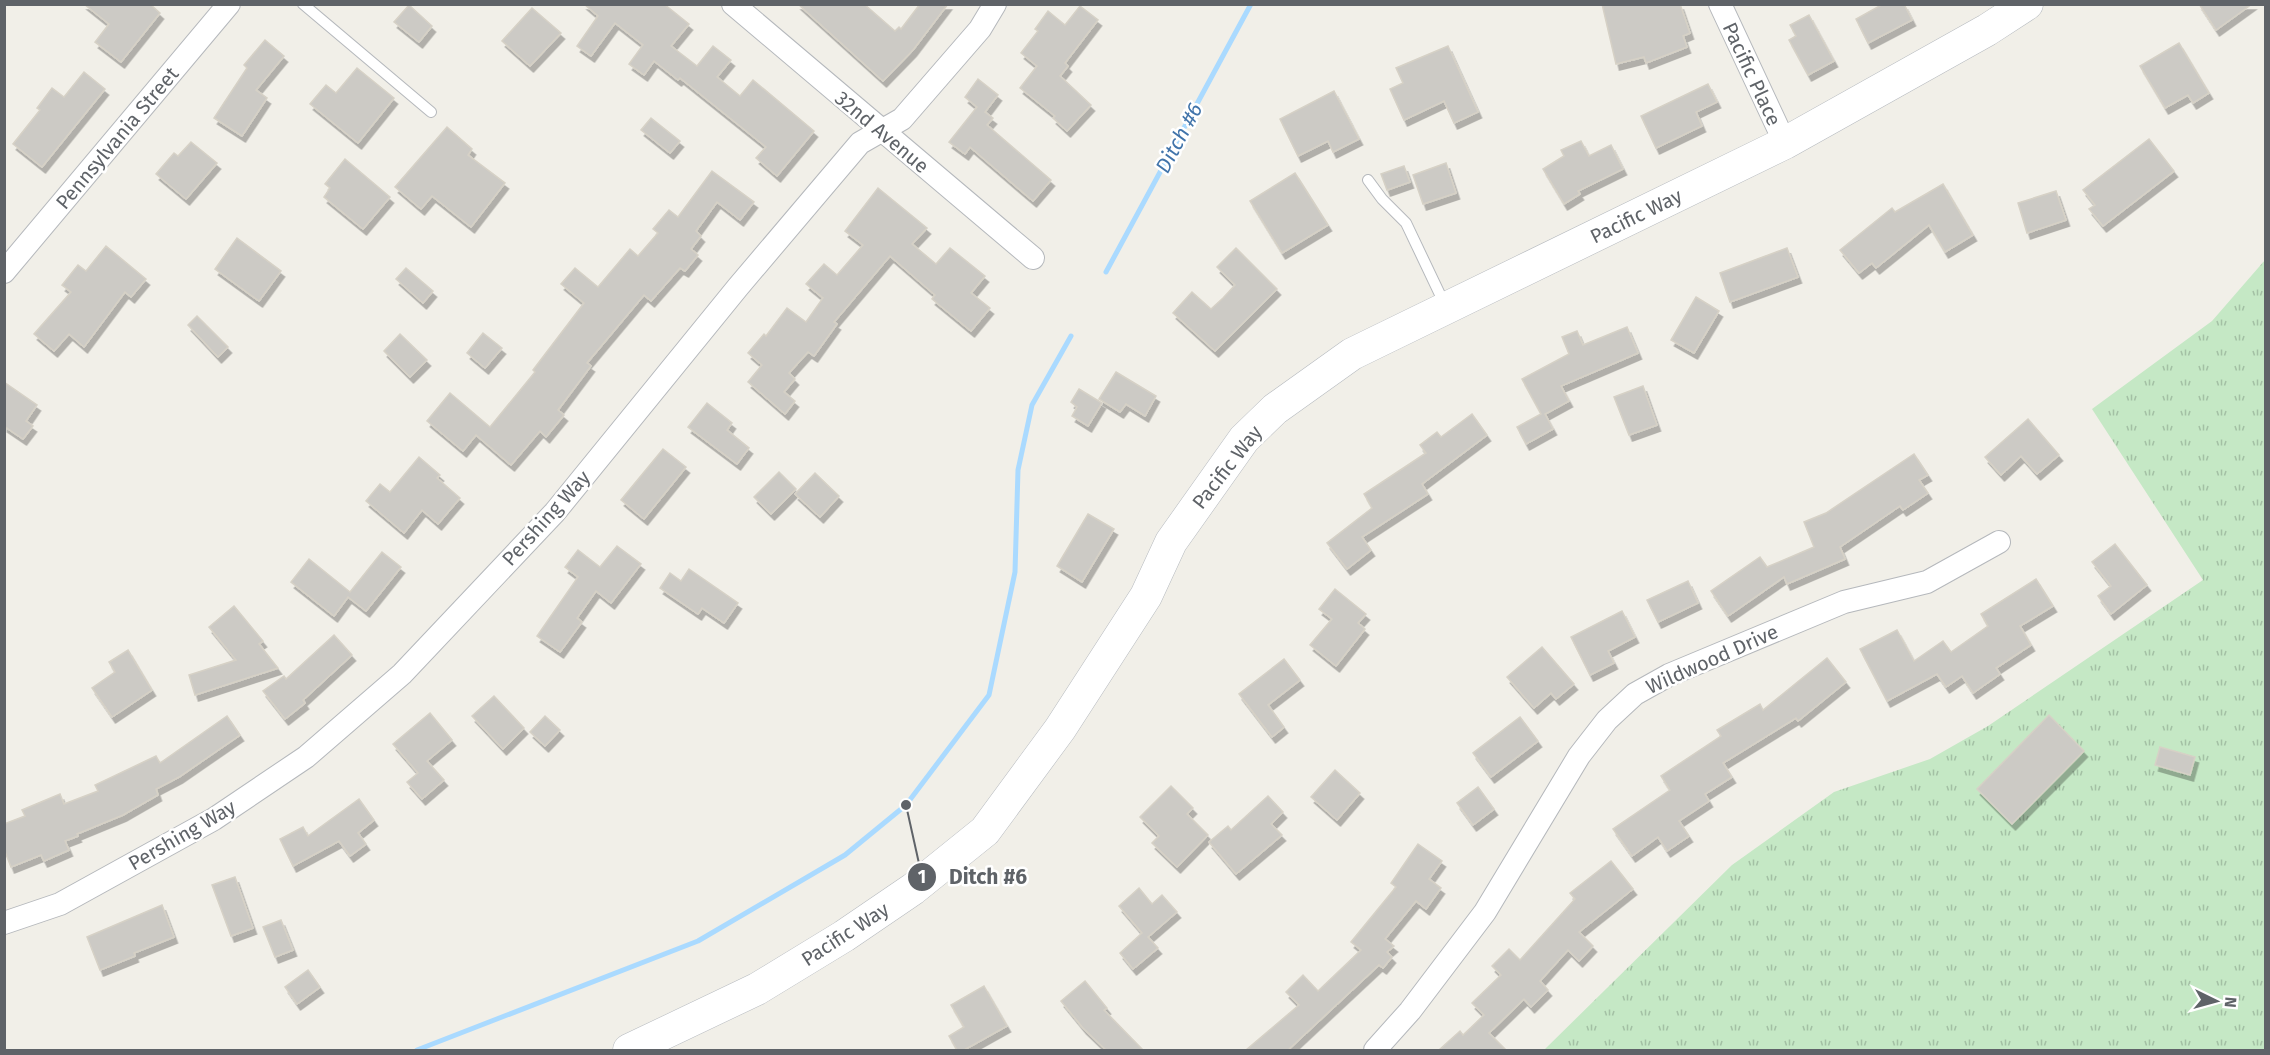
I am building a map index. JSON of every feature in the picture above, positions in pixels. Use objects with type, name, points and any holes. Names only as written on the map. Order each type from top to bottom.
[{"type":"main road","name":"Pacific Way","points":[[629,1050],[758,989],[835,942],[913,889],[984,831],[1060,729],[1146,596],[1172,542],[1244,439],[1275,409],[1352,354],[1785,143],[1987,30],[2027,4]]},
{"type":"street","name":"Pennsylvania Street","points":[[4,272],[229,4]]},
{"type":"street","name":"32nd Avenue","points":[[733,4],[879,130],[1033,258]]},
{"type":"street","name":"Pershing Way","points":[[4,923],[60,904],[214,819],[306,757],[402,674],[555,512],[738,287],[860,143],[879,130],[902,119],[980,29],[995,4]]},
{"type":"street","name":"Pacific Place","points":[[1720,4],[1785,143]]},
{"type":"street","name":"Wildwood Drive","points":[[1375,1050],[1410,1011],[1485,912],[1580,756],[1607,720],[1635,694],[1669,675],[1844,602],[1927,582],[1998,542]]},
{"type":"lane","points":[[303,4],[431,112]]},
{"type":"lane","points":[[1368,180],[1382,199],[1406,223],[1447,308]]},
{"type":"green space","points":[[2265,260],[2265,1050],[1544,1050],[1732,865],[1834,792],[1930,759],[1988,726],[2203,580],[2092,409],[2212,321]]},
{"type":"building","points":[[84,4],[150,4],[160,13],[121,62],[95,42],[109,24]]},
{"type":"building","points":[[584,4],[664,4],[689,24],[671,46],[697,66],[713,46],[731,60],[717,77],[740,96],[753,80],[814,131],[777,176],[756,158],[766,147],[680,78],[678,80],[654,61],[644,75],[629,64],[643,45],[615,23],[591,56],[577,46],[598,16]]},
{"type":"building","points":[[798,4],[864,4],[895,31],[899,27],[901,29],[920,4],[948,4],[913,50],[883,81]]},
{"type":"building","points":[[1602,4],[1680,4],[1690,33],[1683,36],[1687,47],[1646,63],[1644,57],[1616,64]]},
{"type":"building","points":[[1883,4],[1904,4],[1912,20],[1868,43],[1856,19]]},
{"type":"building","points":[[2199,4],[2252,4],[2216,30]]},
{"type":"building","points":[[409,5],[432,26],[419,42],[394,22]]},
{"type":"building","points":[[1080,6],[1098,20],[1065,63],[1068,66],[1060,76],[1091,105],[1067,131],[1053,118],[1055,116],[1020,88],[1037,66],[1021,53],[1038,31],[1035,29],[1048,11],[1065,25]]},
{"type":"building","points":[[532,8],[561,33],[530,66],[502,41]]},
{"type":"building","points":[[1809,15],[1834,61],[1808,75],[1789,40],[1796,36],[1790,25]]},
{"type":"building","points":[[265,40],[284,56],[256,90],[267,98],[242,136],[214,118],[247,68],[244,65]]},
{"type":"building","points":[[2179,43],[2209,93],[2193,103],[2188,95],[2165,108],[2140,66]]},
{"type":"building","points":[[1448,46],[1478,112],[1454,123],[1444,101],[1404,120],[1390,89],[1403,83],[1396,68]]},
{"type":"building","points":[[357,68],[394,98],[358,143],[310,104],[326,85],[336,93]]},
{"type":"building","points":[[84,72],[105,89],[42,167],[13,144],[40,110],[37,108],[52,88],[64,97]]},
{"type":"building","points":[[978,79],[998,95],[985,112],[993,118],[987,125],[1051,180],[1033,201],[970,147],[965,154],[949,142],[977,107],[965,97]]},
{"type":"building","points":[[1708,84],[1717,102],[1696,112],[1702,126],[1656,148],[1641,116]]},
{"type":"building","points":[[1334,91],[1359,139],[1333,152],[1328,141],[1298,156],[1280,119]]},
{"type":"building","points":[[651,118],[680,141],[670,153],[641,130]]},
{"type":"building","points":[[447,127],[472,149],[468,155],[505,183],[471,227],[432,196],[421,209],[395,187]]},
{"type":"building","points":[[2149,139],[2174,171],[2103,226],[2089,209],[2095,205],[2083,190]]},
{"type":"building","points":[[1581,141],[1589,156],[1611,145],[1623,169],[1578,191],[1580,194],[1564,204],[1543,169],[1564,156],[1561,150]]},
{"type":"building","points":[[191,142],[217,163],[186,199],[156,174],[174,153],[178,156]]},
{"type":"building","points":[[345,159],[390,197],[363,229],[324,197],[330,188],[325,184]]},
{"type":"building","points":[[1446,163],[1456,193],[1423,204],[1413,175]]},
{"type":"building","points":[[1404,166],[1410,182],[1387,190],[1381,174]]},
{"type":"building","points":[[712,171],[754,202],[740,220],[717,202],[696,231],[701,236],[691,249],[698,255],[685,271],[680,268],[651,301],[644,295],[587,363],[591,366],[558,410],[564,415],[546,437],[540,431],[511,465],[476,435],[463,451],[427,421],[450,393],[490,427],[535,372],[533,370],[584,303],[561,284],[575,268],[598,287],[630,249],[638,256],[658,233],[653,229],[669,210],[678,217]]},
{"type":"building","points":[[1295,173],[1328,225],[1282,253],[1250,201]]},
{"type":"building","points":[[1943,184],[1973,235],[1945,252],[1929,225],[1876,268],[1872,263],[1859,273],[1840,250],[1892,208],[1895,212]]},
{"type":"building","points":[[878,188],[927,228],[912,244],[936,264],[950,248],[985,276],[971,293],[990,308],[971,331],[932,299],[935,295],[890,256],[834,322],[837,324],[814,356],[808,352],[789,373],[795,379],[784,392],[795,401],[785,414],[748,382],[762,365],[748,353],[764,334],[766,336],[787,308],[806,322],[823,298],[806,284],[824,264],[837,275],[863,245],[845,231]]},
{"type":"building","points":[[2056,191],[2066,220],[2027,233],[2018,203]]},
{"type":"building","points":[[237,238],[281,271],[259,301],[215,269]]},
{"type":"building","points":[[106,246],[146,279],[131,297],[125,292],[84,347],[69,334],[54,351],[34,334],[71,292],[62,285],[78,265],[86,271]]},
{"type":"building","points":[[1236,248],[1277,289],[1215,351],[1173,313],[1192,292],[1211,309],[1223,298],[1235,285],[1217,267]]},
{"type":"building","points":[[1787,248],[1798,277],[1730,302],[1720,273]]},
{"type":"building","points":[[406,268],[433,291],[423,303],[396,279]]},
{"type":"building","points":[[1696,297],[1719,311],[1694,353],[1671,340]]},
{"type":"building","points":[[197,316],[228,347],[218,357],[188,325]]},
{"type":"building","points":[[1627,327],[1638,353],[1561,386],[1569,401],[1545,414],[1553,429],[1526,444],[1517,427],[1541,414],[1522,379],[1569,354],[1562,337],[1577,331],[1583,345]]},
{"type":"building","points":[[483,333],[502,348],[485,368],[467,353]]},
{"type":"building","points":[[400,334],[427,360],[410,377],[384,351]]},
{"type":"building","points":[[1116,372],[1156,396],[1145,416],[1126,404],[1120,412],[1099,399]]},
{"type":"building","points":[[4,382],[37,405],[26,421],[33,426],[23,439],[4,426]]},
{"type":"building","points":[[1643,386],[1657,425],[1629,435],[1614,397]]},
{"type":"building","points":[[1079,389],[1102,403],[1088,426],[1072,416],[1077,407],[1071,402]]},
{"type":"building","points":[[707,403],[732,423],[727,430],[749,448],[737,464],[688,427]]},
{"type":"building","points":[[1472,414],[1487,435],[1422,484],[1428,494],[1362,537],[1371,550],[1347,569],[1327,543],[1372,508],[1364,494],[1426,453],[1420,445],[1437,432],[1441,437]]},
{"type":"building","points":[[2028,419],[2059,455],[2037,474],[2021,456],[2001,475],[1985,457]]},
{"type":"building","points":[[663,449],[686,467],[644,519],[621,500]]},
{"type":"building","points":[[1914,454],[1928,475],[1919,480],[1928,493],[1903,510],[1900,506],[1840,547],[1845,559],[1787,584],[1784,577],[1728,616],[1711,591],[1760,557],[1767,567],[1814,547],[1804,522],[1826,513]]},
{"type":"building","points":[[419,457],[440,475],[437,478],[460,498],[438,524],[422,510],[404,533],[366,501],[380,484],[390,492]]},
{"type":"building","points":[[779,472],[796,489],[771,514],[754,497]]},
{"type":"building","points":[[815,473],[839,496],[820,517],[795,494]]},
{"type":"building","points":[[1088,514],[1114,529],[1082,582],[1057,566]]},
{"type":"building","points":[[2115,544],[2147,585],[2111,614],[2098,596],[2111,586],[2092,562]]},
{"type":"building","points":[[617,546],[641,564],[611,603],[596,591],[577,618],[582,622],[560,652],[537,636],[578,577],[565,567],[578,550],[600,567]]},
{"type":"building","points":[[382,552],[401,567],[366,611],[348,597],[334,616],[291,582],[309,559],[350,592]]},
{"type":"building","points":[[689,569],[738,603],[724,623],[702,608],[698,614],[660,588],[670,573],[681,581]]},
{"type":"building","points":[[2036,579],[2053,606],[2020,626],[2031,645],[1996,668],[2000,674],[1973,693],[1962,676],[1946,687],[1937,674],[1887,701],[1860,649],[1897,630],[1914,661],[1943,641],[1951,652],[1988,626],[1981,614]]},
{"type":"building","points":[[1688,581],[1698,603],[1658,622],[1647,600]]},
{"type":"building","points":[[1335,589],[1366,614],[1358,623],[1365,629],[1336,666],[1310,645],[1332,619],[1319,609]]},
{"type":"building","points":[[234,606],[263,641],[259,644],[278,668],[195,695],[189,675],[236,660],[209,627]]},
{"type":"building","points":[[1622,611],[1635,637],[1608,651],[1614,663],[1590,675],[1571,637]]},
{"type":"building","points":[[334,635],[352,655],[303,700],[305,703],[285,719],[263,691],[284,676],[286,679]]},
{"type":"building","points":[[1542,647],[1574,684],[1556,699],[1551,693],[1534,708],[1507,677]]},
{"type":"building","points":[[128,650],[152,690],[112,717],[92,688],[115,672],[109,662]]},
{"type":"building","points":[[1827,658],[1846,682],[1798,721],[1796,718],[1723,763],[1732,777],[1705,794],[1709,801],[1679,821],[1689,836],[1667,851],[1658,837],[1632,856],[1613,829],[1670,790],[1661,776],[1721,736],[1717,730],[1760,704],[1763,710]]},
{"type":"building","points":[[1284,659],[1300,680],[1268,705],[1284,727],[1272,737],[1239,694]]},
{"type":"building","points":[[494,696],[524,728],[503,749],[472,716]]},
{"type":"building","points":[[430,713],[452,740],[427,761],[444,780],[422,799],[407,782],[418,773],[393,744]]},
{"type":"building","points":[[2049,715],[2084,751],[2012,824],[1977,789]]},
{"type":"building","points":[[227,716],[240,735],[179,777],[156,789],[158,795],[123,815],[65,841],[69,850],[44,861],[41,855],[11,867],[4,849],[4,824],[25,816],[22,810],[60,794],[64,804],[98,791],[95,785],[156,756],[160,763]]},
{"type":"building","points":[[545,716],[560,730],[545,746],[530,732]]},
{"type":"building","points":[[1520,717],[1538,741],[1491,777],[1473,753]]},
{"type":"building","points":[[2160,747],[2195,757],[2190,775],[2155,765]]},
{"type":"building","points":[[1335,770],[1360,793],[1337,820],[1311,797]]},
{"type":"building","points":[[1171,786],[1193,808],[1187,814],[1208,835],[1177,867],[1152,843],[1159,836],[1140,817]]},
{"type":"building","points":[[1478,787],[1494,809],[1473,825],[1457,803]]},
{"type":"building","points":[[1268,796],[1283,812],[1271,824],[1282,835],[1236,874],[1209,842],[1228,826],[1231,830]]},
{"type":"building","points":[[359,799],[374,820],[358,833],[366,844],[350,856],[339,841],[293,866],[280,839],[303,827],[308,836]]},
{"type":"building","points":[[1418,844],[1442,861],[1429,879],[1441,888],[1426,909],[1416,901],[1385,939],[1394,946],[1387,952],[1392,957],[1383,968],[1379,965],[1288,1050],[1246,1050],[1299,1005],[1286,992],[1303,975],[1318,991],[1361,950],[1351,942],[1396,887],[1391,883]]},
{"type":"building","points":[[1611,861],[1633,889],[1579,932],[1593,946],[1579,961],[1568,950],[1540,981],[1548,990],[1531,1007],[1524,999],[1489,1033],[1506,1050],[1439,1050],[1460,1031],[1463,1035],[1484,1015],[1472,1003],[1501,975],[1492,966],[1509,949],[1520,960],[1575,899],[1570,893]]},
{"type":"building","points":[[235,877],[253,928],[231,936],[212,885]]},
{"type":"building","points":[[1139,888],[1152,904],[1162,895],[1177,912],[1148,937],[1158,948],[1133,969],[1120,953],[1142,933],[1119,906]]},
{"type":"building","points":[[162,905],[174,937],[100,970],[87,937]]},
{"type":"building","points":[[281,920],[293,950],[275,957],[263,927]]},
{"type":"building","points":[[308,970],[320,987],[297,1004],[285,987]]},
{"type":"building","points":[[1085,981],[1107,1008],[1104,1010],[1143,1050],[1106,1050],[1083,1028],[1061,1001]]},
{"type":"building","points":[[984,986],[1007,1026],[964,1050],[957,1050],[949,1036],[964,1027],[951,1005]]},
{"type":"waterway","name":"Ditch #6","points":[[1106,272],[1251,4]]},
{"type":"waterway","name":"Ditch #6","points":[[417,1050],[698,941],[845,855],[906,805],[989,695],[1015,572],[1018,470],[1032,405],[1071,336]]},
{"type":"place","name":"Ditch #6","points":[[906,805]]}]
